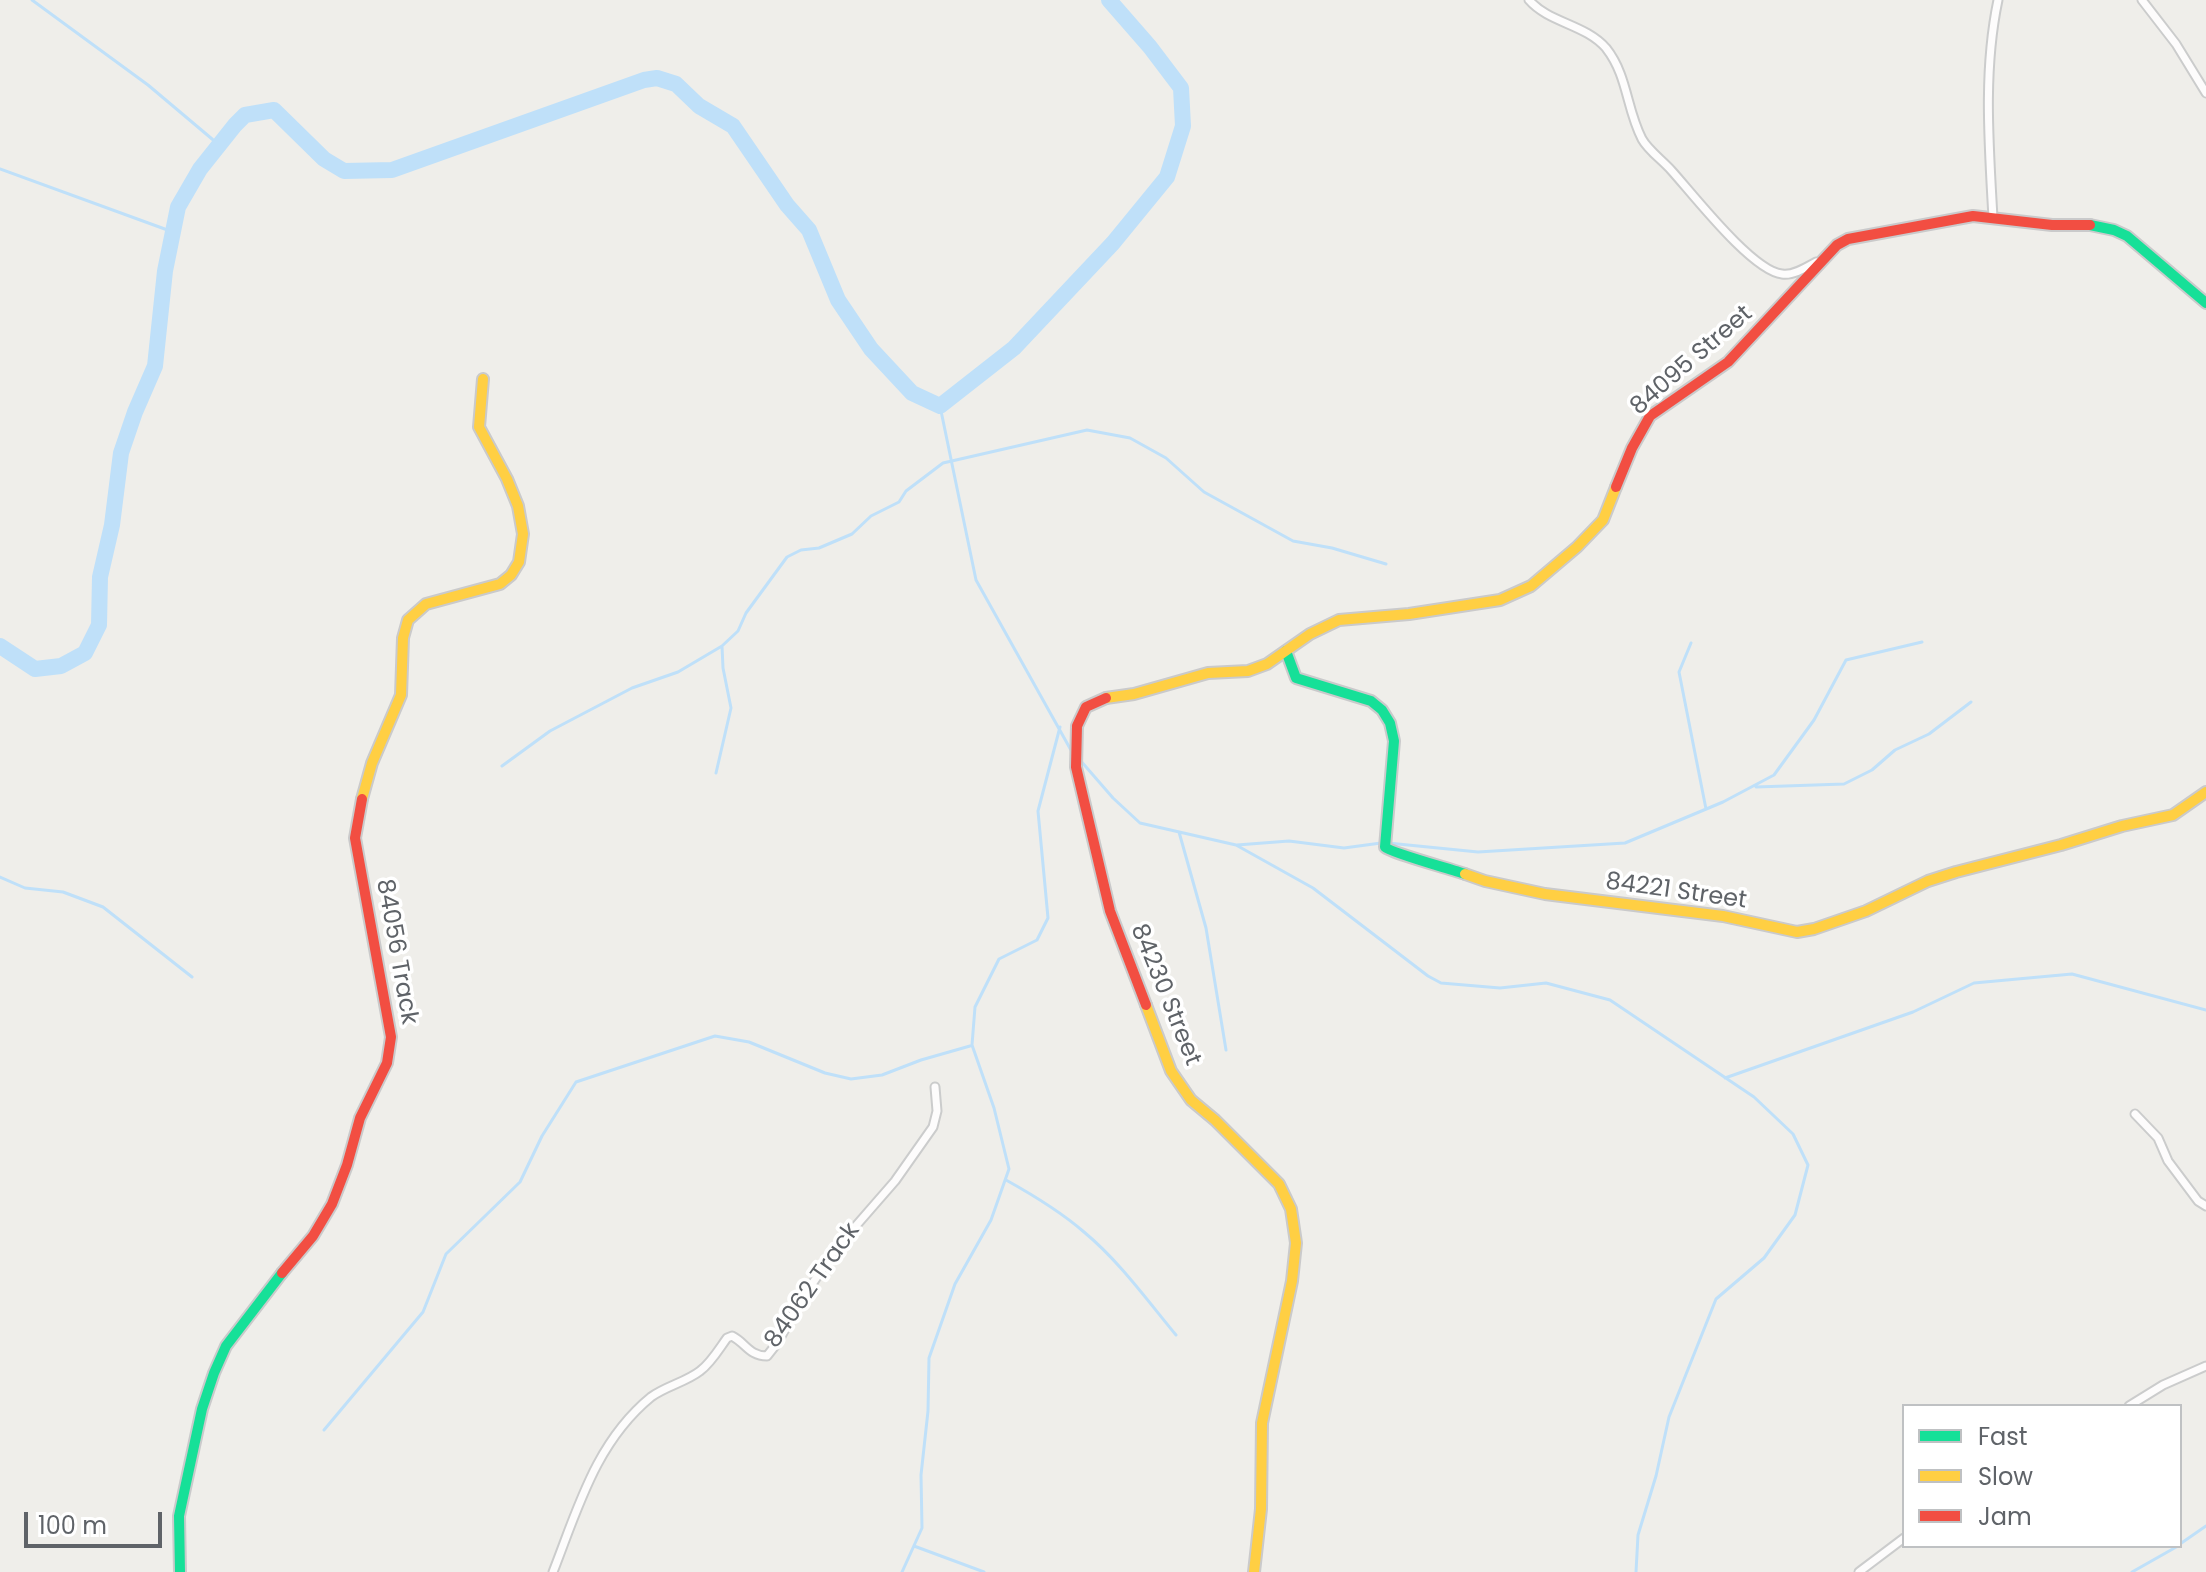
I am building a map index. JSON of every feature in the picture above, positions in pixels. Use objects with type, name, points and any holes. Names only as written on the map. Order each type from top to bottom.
[{"type":"street","points":[[1529,0],[1536,9],[1584,30],[1602,44],[1617,62],[1642,141],[1747,253],[1769,270],[1783,275],[1822,260]]},
{"type":"street","points":[[1993,218],[1989,81],[1991,41],[1998,0]]},
{"type":"street","points":[[2142,0],[2176,44],[2206,93]]},
{"type":"street","name":"84095 Street","points":[[1077,726],[1086,707],[1102,698],[1134,694],[1208,673],[1248,671],[1267,664],[1324,625],[1339,620],[1409,614],[1500,600],[1531,586],[1603,520],[1632,448],[1650,416],[1728,362],[1822,260],[1848,239],[1973,216],[2052,225],[2091,225],[2127,236],[2206,303]]},
{"type":"street","name":"84056 Track","points":[[180,1572],[179,1516],[202,1409],[214,1373],[234,1335],[313,1236],[332,1204],[360,1118],[387,1063],[391,1037],[355,838],[366,780],[403,686],[403,637],[411,614],[425,603],[496,586],[511,577],[525,541],[519,510],[508,481],[479,429],[483,379]]},
{"type":"street","name":"84221 Street","points":[[1286,651],[1296,678],[1371,701],[1382,708],[1393,724],[1385,847],[1390,852],[1449,867],[1485,881],[1545,894],[1723,916],[1774,928],[1806,930],[1866,911],[1928,881],[1956,872],[2173,815],[2206,792]]},
{"type":"street","name":"84230 Street","points":[[1077,726],[1076,767],[1110,911],[1171,1071],[1191,1100],[1279,1184],[1291,1209],[1296,1243],[1292,1281],[1262,1423],[1261,1509],[1254,1572]]},
{"type":"street","name":"84062 Track","points":[[553,1572],[598,1459],[619,1429],[652,1397],[699,1372],[727,1338],[732,1336],[739,1339],[748,1351],[757,1356],[767,1356],[834,1251],[895,1181],[933,1127],[937,1111],[935,1087]]},
{"type":"street","points":[[2135,1114],[2158,1138],[2168,1161],[2198,1201],[2206,1206]]},
{"type":"street","points":[[2132,1404],[2163,1385],[2206,1366]]},
{"type":"street","points":[[1859,1572],[1902,1540]]},
{"type":"waterway","points":[[32,0],[148,85],[218,144]]},
{"type":"waterway","points":[[0,646],[35,669],[61,666],[85,653],[99,625],[100,577],[112,525],[121,453],[155,366],[165,271],[178,207],[200,169],[245,115],[274,110],[324,159],[344,171],[392,170],[644,80],[657,78],[676,84],[699,106],[733,126],[787,205],[809,230],[838,300],[871,349],[912,393],[940,406],[1014,348],[1113,243],[1167,177],[1183,126],[1181,88],[1109,0]]},
{"type":"waterway","points":[[0,169],[173,232]]},
{"type":"waterway","points":[[940,406],[976,580],[1072,752]]},
{"type":"waterway","points":[[716,773],[731,708],[722,646],[738,631],[746,613],[787,557],[852,534],[871,516],[899,502],[906,491],[943,463],[1087,430],[1130,438],[1166,458],[1204,492],[1293,541],[1332,548],[1386,564]]},
{"type":"waterway","points":[[1388,843],[1478,852],[1625,843],[1723,802],[1774,775],[1814,720],[1846,660],[1922,642]]},
{"type":"waterway","points":[[1691,643],[1679,672],[1706,809]]},
{"type":"waterway","points":[[502,766],[550,731],[632,688],[678,672],[722,646]]},
{"type":"waterway","points":[[1756,787],[1844,784],[1872,770],[1895,750],[1929,734],[1971,702]]},
{"type":"waterway","points":[[902,1572],[922,1528],[921,1475],[928,1411],[929,1358],[955,1284],[991,1220],[1009,1169],[994,1108],[972,1045],[975,1007],[999,959],[1037,940],[1048,918],[1038,811],[1060,727]]},
{"type":"waterway","points":[[1080,760],[1140,823],[1236,845],[1313,888],[1441,983],[1500,988],[1546,983],[1610,1000],[1754,1097],[1793,1134],[1808,1165],[1795,1215],[1764,1258],[1716,1299],[1669,1417],[1656,1476],[1638,1535],[1636,1572]]},
{"type":"waterway","points":[[1179,832],[1206,928],[1226,1050]]},
{"type":"waterway","points":[[1237,845],[1289,841],[1344,848],[1381,843]]},
{"type":"waterway","points":[[0,877],[25,888],[63,892],[103,907],[192,977]]},
{"type":"waterway","points":[[1725,1078],[1913,1012],[1974,983],[2072,974],[2206,1010]]},
{"type":"waterway","points":[[324,1430],[423,1312],[446,1254],[520,1182],[542,1136],[576,1082],[715,1036],[749,1042],[825,1073],[851,1079],[882,1075],[970,1046]]},
{"type":"waterway","points":[[1006,1180],[1056,1211],[1097,1243],[1176,1335]]},
{"type":"waterway","points":[[2182,1543],[2206,1526]]},
{"type":"waterway","points":[[914,1546],[984,1572]]},
{"type":"waterway","points":[[2132,1572],[2174,1548]]},
{"type":"traffic: fast","points":[[2090,225],[2127,236],[2206,303]]},
{"type":"traffic: fast","points":[[1286,651],[1296,678],[1371,701],[1382,710],[1390,723],[1394,741],[1385,847],[1465,874]]},
{"type":"traffic: fast","points":[[180,1572],[179,1516],[202,1409],[214,1373],[226,1346],[282,1273]]},
{"type":"traffic: slow","points":[[362,799],[372,763],[401,695],[403,638],[408,620],[426,604],[500,584],[511,575],[519,562],[523,534],[518,506],[479,427],[483,379]]},
{"type":"traffic: slow","points":[[1106,698],[1134,694],[1208,673],[1248,671],[1267,664],[1310,634],[1339,620],[1409,614],[1500,600],[1531,586],[1577,547],[1603,520],[1616,487]]},
{"type":"traffic: slow","points":[[1465,874],[1545,894],[1723,916],[1797,932],[1866,911],[1928,881],[1956,872],[2173,815],[2206,792]]},
{"type":"traffic: slow","points":[[1146,1005],[1171,1071],[1191,1100],[1279,1184],[1291,1209],[1296,1243],[1292,1281],[1262,1423],[1261,1509],[1254,1572]]},
{"type":"traffic: jam","points":[[1616,487],[1632,448],[1650,416],[1728,362],[1837,245],[1848,239],[1973,216],[2052,225],[2090,225]]},
{"type":"traffic: jam","points":[[1106,698],[1086,707],[1077,726],[1076,767],[1110,911],[1146,1005]]},
{"type":"traffic: jam","points":[[282,1273],[313,1236],[332,1204],[360,1118],[387,1063],[391,1037],[355,838],[362,799]]}]
